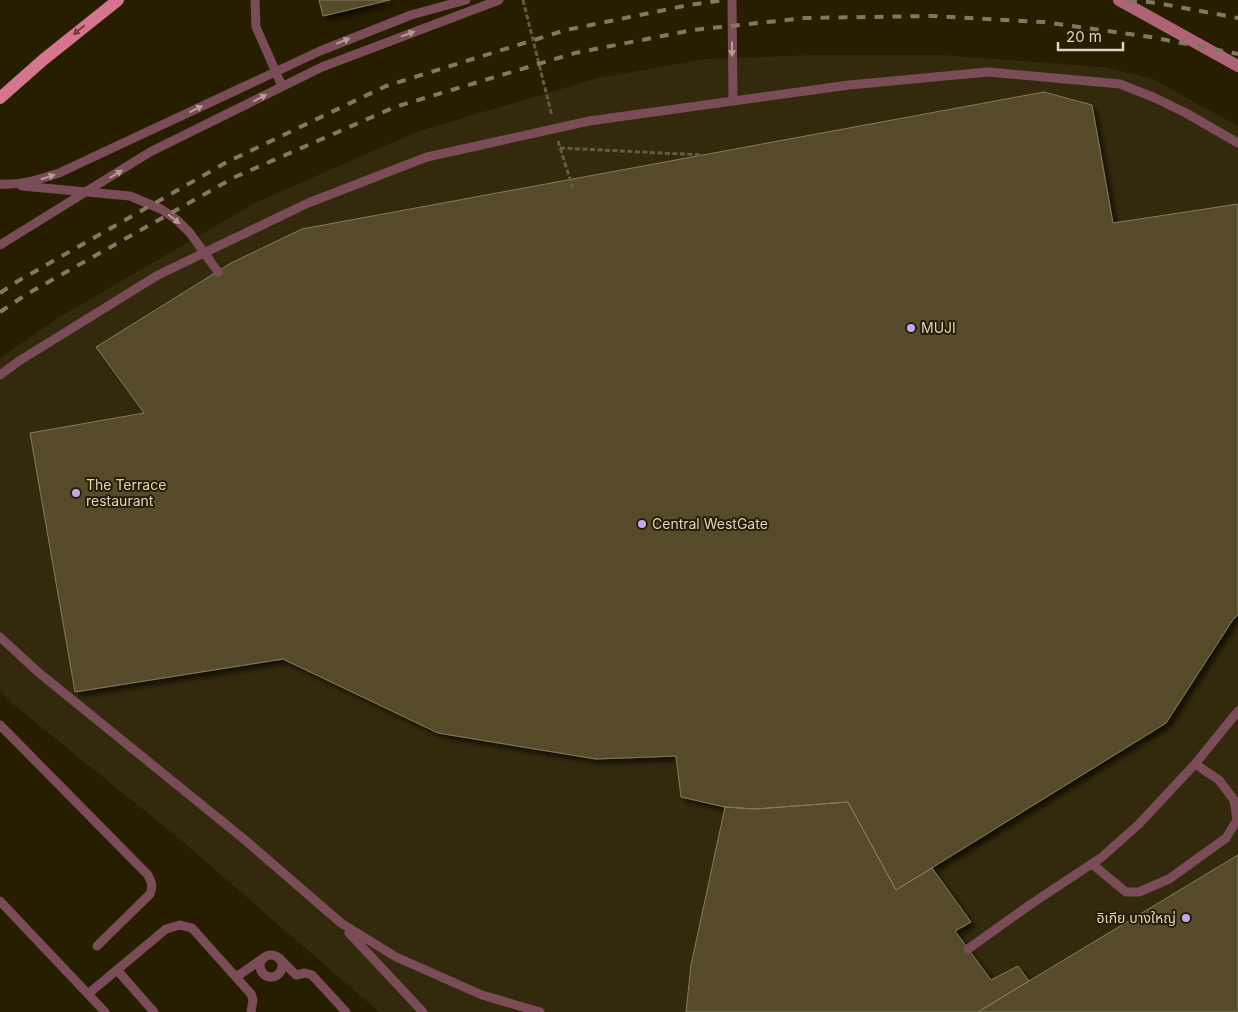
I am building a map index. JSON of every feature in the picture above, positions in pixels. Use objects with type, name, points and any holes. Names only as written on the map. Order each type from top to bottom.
[{"type":"main road","points":[[0,98],[118,0]]},
{"type":"main road","points":[[1119,0],[1238,66]]},
{"type":"lane","points":[[255,0],[256,27],[282,86]]},
{"type":"lane","points":[[4,184],[37,180],[81,164],[306,57],[411,15],[466,0]]},
{"type":"lane","points":[[0,245],[150,152],[322,66],[499,0]]},
{"type":"lane","points":[[732,0],[733,101]]},
{"type":"lane","points":[[0,375],[19,361],[158,275],[308,203],[427,157],[588,121],[849,85],[988,72],[1120,84],[1186,113],[1238,143]]},
{"type":"lane","points":[[4,184],[130,196],[161,209],[177,220],[190,233],[218,272]]},
{"type":"lane","points":[[0,637],[38,672],[245,840],[341,923],[423,1012]]},
{"type":"lane","points":[[968,949],[1092,864],[1139,824],[1195,764],[1238,711]]},
{"type":"lane","points":[[0,725],[150,879],[152,889],[150,894],[97,946]]},
{"type":"lane","points":[[1092,864],[1126,892],[1139,892],[1169,879],[1226,838],[1237,820],[1234,800],[1220,780],[1195,764]]},
{"type":"lane","points":[[0,901],[105,1012]]},
{"type":"lane","points":[[341,923],[396,958],[482,995],[540,1012]]},
{"type":"lane","points":[[88,994],[166,928],[180,925],[192,928],[252,994],[251,1012]]},
{"type":"lane","points":[[236,977],[263,958],[273,954],[280,958],[296,975],[304,973],[312,975],[346,1012]]},
{"type":"lane","points":[[263,958],[260,965],[262,972],[272,977],[279,974],[283,968],[280,958]]},
{"type":"lane","points":[[117,970],[154,1012]]},
{"type":"path","points":[[523,0],[553,120]]},
{"type":"path","points":[[558,138],[573,189]]},
{"type":"path","points":[[560,148],[703,155]]},
{"type":"shaded area","name":"Central WestGate","points":[[816,55],[941,55],[1102,67],[1151,78],[1238,126],[1238,1012],[379,1012],[182,841],[14,705],[0,691],[0,358],[58,318],[257,202],[419,131],[598,78],[706,59]]},
{"type":"building","points":[[319,0],[390,0],[323,16]]},
{"type":"building","name":"Central WestGate","points":[[1044,92],[1092,105],[1113,223],[1238,204],[1238,615],[1232,621],[1166,723],[896,890],[848,802],[755,809],[725,807],[681,797],[676,756],[596,759],[438,733],[283,659],[75,692],[30,433],[144,413],[96,347],[231,263],[302,229]]},
{"type":"building","points":[[848,802],[896,890],[932,868],[971,922],[955,931],[991,980],[1018,966],[1029,981],[978,1012],[686,1012],[691,965],[725,807],[755,809]]},
{"type":"building","name":"อิเกีย บางใหญ่","points":[[1238,855],[1238,1012],[978,1012],[1029,981]]},
{"type":"railway","points":[[0,293],[227,162],[386,86],[566,30],[689,5],[724,0]]},
{"type":"railway","points":[[1128,0],[1157,3],[1238,18]]},
{"type":"railway","points":[[0,312],[27,294],[235,177],[395,107],[575,53],[693,30],[805,18],[932,16],[1043,22],[1151,37],[1238,54]]},
{"type":"place","name":"MUJI","points":[[911,328]]},
{"type":"place","name":"The Terrace restaurant","points":[[76,493]]},
{"type":"place","name":"Central WestGate","points":[[642,524]]},
{"type":"place","name":"อิเกีย บางใหญ่","points":[[1186,918]]}]
